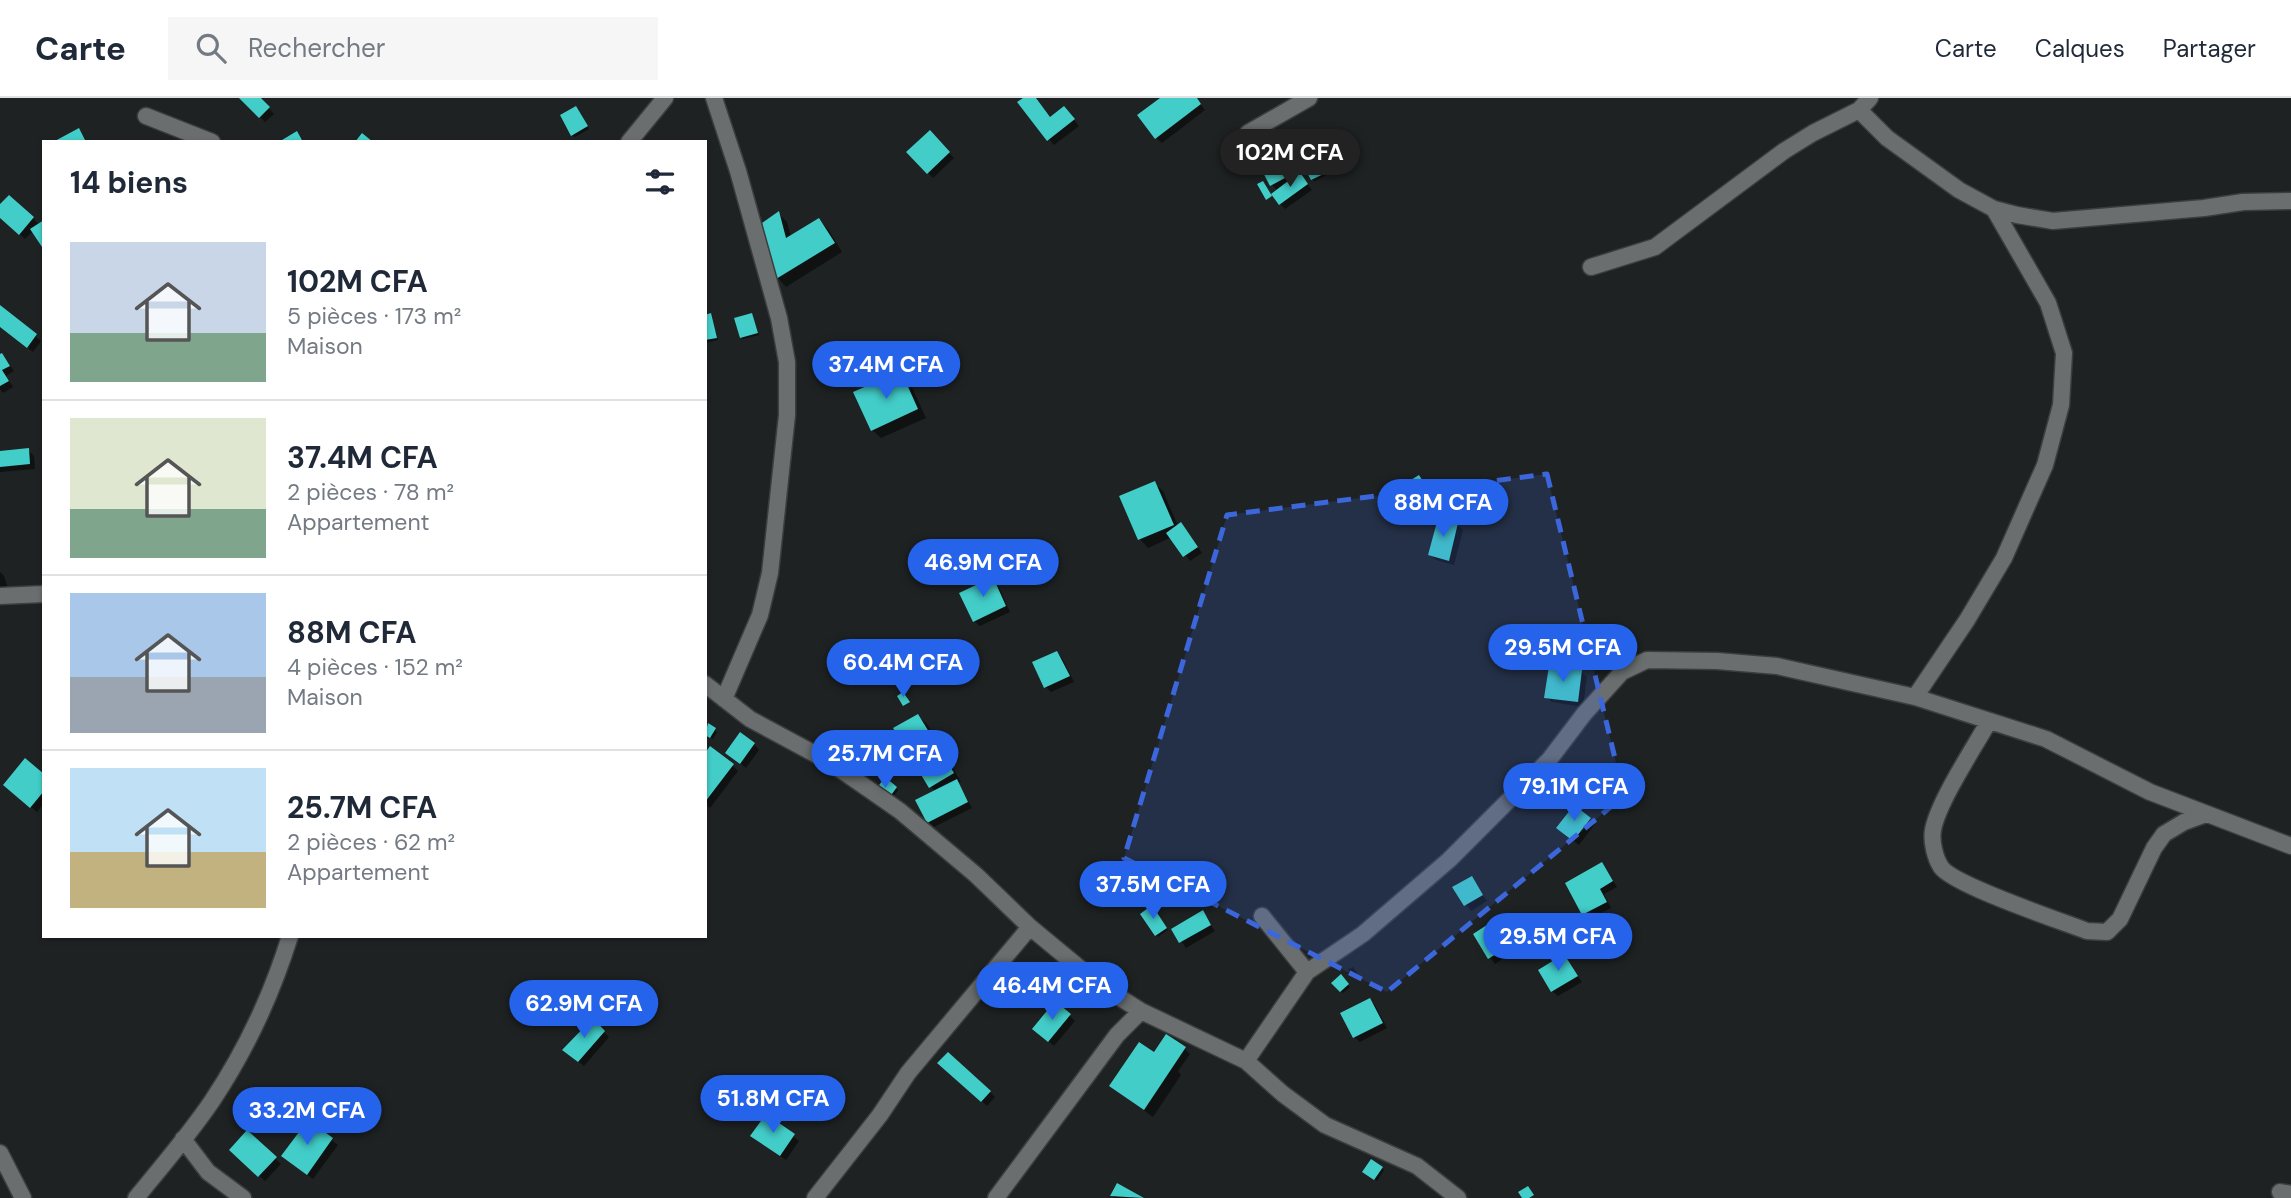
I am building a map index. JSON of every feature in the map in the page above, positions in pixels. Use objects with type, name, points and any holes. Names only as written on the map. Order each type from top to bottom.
[{"type":"street","points":[[631,140],[665,98]]},
{"type":"street","points":[[714,98],[738,171],[779,318],[787,362],[787,415],[772,537],[771,573],[760,615],[724,699]]},
{"type":"street","points":[[1248,133],[1309,98]]},
{"type":"street","points":[[1591,267],[1655,247],[1784,151],[1864,104],[1887,138],[1959,190],[1994,209],[2053,221],[2243,202],[2291,201]]},
{"type":"street","points":[[146,116],[207,140]]},
{"type":"street","points":[[1914,697],[1967,621],[2004,558],[2045,465],[2061,405],[2064,354],[2048,303],[1994,209]]},
{"type":"street","points":[[0,596],[42,594]]},
{"type":"street","points":[[1246,1061],[1307,972],[1363,934],[1449,860],[1549,760],[1584,714],[1622,672],[1647,660],[1717,661],[1777,666],[1914,697],[2046,739],[2150,792],[2291,846]]},
{"type":"street","points":[[707,686],[750,719],[828,761],[900,811],[976,875],[1030,927],[1100,985],[1141,1011],[1246,1061],[1283,1094],[1325,1125],[1418,1166],[1458,1198]]},
{"type":"street","points":[[1989,721],[1938,814],[1933,833],[1934,849],[1941,867],[1959,882],[2087,931],[2107,932],[2120,919],[2154,848],[2164,834],[2184,822],[2206,814]]},
{"type":"street","points":[[1262,916],[1307,972]]},
{"type":"street","points":[[815,1198],[880,1115],[908,1073],[1030,927]]},
{"type":"street","points":[[136,1198],[212,1101],[239,1057],[264,1009],[289,938]]},
{"type":"street","points":[[996,1198],[1116,1035],[1141,1011]]},
{"type":"street","points":[[183,1139],[208,1172],[243,1198]]},
{"type":"street","points":[[0,1153],[23,1198]]},
{"type":"highlighted area","points":[[1547,474],[1624,796],[1387,992],[1124,858],[1227,515]]},
{"type":"building","points":[[239,98],[261,98],[270,107],[259,118]]},
{"type":"building","points":[[1023,98],[1036,98],[1050,117],[1064,106],[1075,119],[1047,141],[1017,102]]},
{"type":"building","points":[[1160,98],[1197,98],[1201,104],[1155,139],[1137,115]]},
{"type":"building","points":[[576,106],[588,126],[571,136],[560,115]]},
{"type":"building","points":[[79,128],[85,140],[57,140]]},
{"type":"building","points":[[930,130],[950,152],[927,174],[906,152]]},
{"type":"building","points":[[297,131],[302,140],[282,140]]},
{"type":"building","points":[[1295,131],[1306,148],[1295,154],[1285,137]]},
{"type":"building","points":[[362,133],[371,140],[357,140]]},
{"type":"building","points":[[1283,139],[1300,170],[1270,186],[1254,155]]},
{"type":"building","points":[[1326,159],[1332,170],[1311,180],[1305,169]]},
{"type":"building","points":[[1300,172],[1308,184],[1279,205],[1271,194]]},
{"type":"building","points":[[1263,181],[1272,196],[1266,200],[1257,184]]},
{"type":"building","points":[[9,195],[34,217],[19,235],[0,218],[0,204]]},
{"type":"building","points":[[779,211],[786,238],[819,218],[835,243],[776,279],[762,223]]},
{"type":"building","points":[[42,221],[42,247],[30,229]]},
{"type":"building","points":[[0,305],[37,334],[27,348],[0,327]]},
{"type":"building","points":[[711,313],[717,338],[707,340],[707,314]]},
{"type":"building","points":[[752,313],[758,333],[740,338],[734,318]]},
{"type":"building","points":[[2,353],[10,366],[2,370],[9,381],[0,386],[0,354]]},
{"type":"building","points":[[901,371],[918,409],[871,431],[853,392]]},
{"type":"building","points":[[29,448],[30,464],[0,467],[0,451]]},
{"type":"building","points":[[1419,475],[1429,491],[1416,499],[1406,483]]},
{"type":"building","points":[[1155,481],[1174,525],[1138,540],[1119,496]]},
{"type":"building","points":[[1438,518],[1458,523],[1449,561],[1428,555]]},
{"type":"building","points":[[1181,522],[1198,547],[1183,557],[1166,533]]},
{"type":"building","points":[[993,577],[1006,606],[973,622],[959,593]]},
{"type":"building","points":[[1057,651],[1070,676],[1044,688],[1032,662]]},
{"type":"building","points":[[1549,666],[1582,670],[1578,702],[1544,698]]},
{"type":"building","points":[[903,692],[910,702],[903,706],[897,696]]},
{"type":"building","points":[[918,714],[954,773],[929,788],[893,728]]},
{"type":"building","points":[[708,723],[716,728],[710,738],[707,736]]},
{"type":"building","points":[[740,732],[755,743],[740,764],[725,753]]},
{"type":"building","points":[[710,746],[734,764],[707,799],[707,750]]},
{"type":"building","points":[[25,758],[42,772],[42,793],[30,808],[3,785]]},
{"type":"building","points":[[885,777],[897,787],[886,802],[874,792]]},
{"type":"building","points":[[957,779],[968,802],[927,823],[915,800]]},
{"type":"building","points":[[1574,805],[1591,818],[1573,841],[1556,828]]},
{"type":"building","points":[[1602,862],[1613,881],[1600,889],[1607,902],[1582,915],[1565,883]]},
{"type":"building","points":[[1472,876],[1483,895],[1464,906],[1452,887]]},
{"type":"building","points":[[1152,905],[1167,928],[1155,936],[1140,914]]},
{"type":"building","points":[[1203,910],[1211,925],[1179,943],[1171,929]]},
{"type":"building","points":[[1493,921],[1509,946],[1488,959],[1473,934]]},
{"type":"building","points":[[1564,954],[1578,976],[1551,992],[1538,970]]},
{"type":"building","points":[[1341,974],[1349,984],[1340,992],[1331,983]]},
{"type":"building","points":[[1370,998],[1383,1023],[1353,1038],[1340,1013]]},
{"type":"building","points":[[1055,1001],[1071,1014],[1048,1042],[1032,1029]]},
{"type":"building","points":[[593,1018],[605,1031],[578,1062],[562,1050]]},
{"type":"building","points":[[1166,1034],[1186,1047],[1144,1110],[1109,1086],[1139,1042],[1154,1052]]},
{"type":"building","points":[[948,1052],[991,1091],[981,1102],[937,1063]]},
{"type":"building","points":[[766,1114],[795,1134],[780,1156],[750,1136]]},
{"type":"building","points":[[308,1120],[333,1138],[307,1175],[281,1156]]},
{"type":"building","points":[[247,1130],[277,1157],[258,1177],[229,1150]]},
{"type":"building","points":[[1371,1159],[1383,1167],[1374,1180],[1362,1172]]},
{"type":"building","points":[[1117,1183],[1144,1198],[1110,1196]]},
{"type":"building","points":[[1528,1186],[1534,1195],[1522,1198],[1518,1192]]}]
